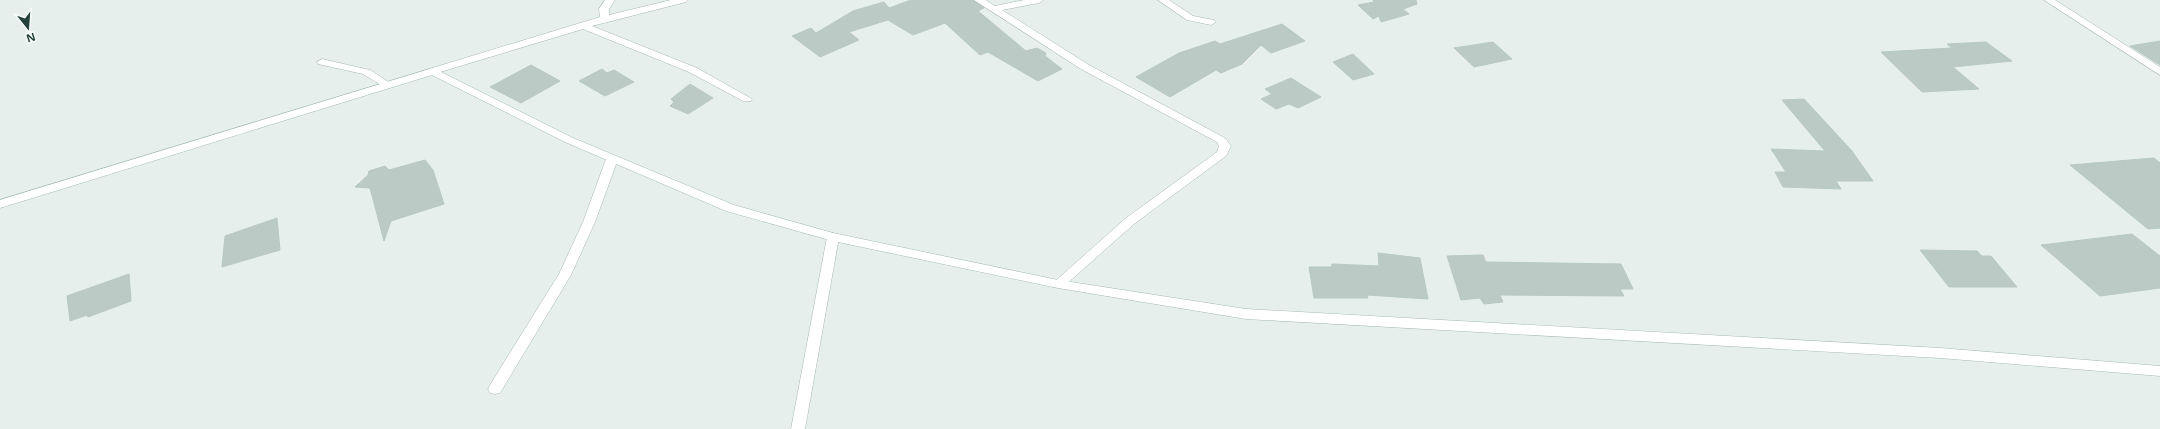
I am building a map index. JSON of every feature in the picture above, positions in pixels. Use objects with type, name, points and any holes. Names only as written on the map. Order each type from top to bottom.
[{"type":"street","points":[[606,20],[604,9],[610,0]]},
{"type":"street","points":[[0,204],[433,71],[584,26],[683,0]]},
{"type":"street","points":[[979,0],[1085,67],[1221,140],[1225,146],[1222,154],[1130,221],[1058,284]]},
{"type":"street","points":[[993,9],[1039,0]]},
{"type":"street","points":[[1163,0],[1190,18],[1211,22]]},
{"type":"street","points":[[2049,0],[2160,72]]},
{"type":"street","points":[[584,26],[693,70],[747,99]]},
{"type":"street","points":[[322,62],[366,72],[388,85]]},
{"type":"street","points":[[433,71],[568,140],[730,208],[833,237],[1058,284],[1246,314],[1932,352],[2160,371]]},
{"type":"street","points":[[496,389],[565,275],[589,222],[612,159]]},
{"type":"street","points":[[798,429],[833,237]]},
{"type":"building","points":[[911,0],[973,0],[984,8],[978,11],[1026,51],[1037,48],[1046,53],[1045,56],[1062,69],[1038,81],[988,52],[980,55],[945,23],[913,35],[888,20],[849,32],[859,40],[820,57],[792,36],[811,28],[816,33],[853,11],[884,2],[889,8]]},
{"type":"building","points":[[1373,0],[1416,0],[1417,4],[1403,9],[1409,14],[1381,22],[1379,16],[1373,19],[1358,5],[1374,2]]},
{"type":"building","points":[[1282,24],[1305,41],[1271,53],[1261,45],[1242,64],[1221,73],[1216,70],[1170,97],[1136,77],[1179,53],[1215,41],[1220,44]]},
{"type":"building","points":[[2160,41],[2160,65],[2130,46]]},
{"type":"building","points":[[1493,42],[1512,59],[1474,67],[1454,48]]},
{"type":"building","points":[[1986,42],[2012,61],[1953,67],[1979,89],[1922,92],[1881,52],[1952,48],[1947,44]]},
{"type":"building","points":[[1353,54],[1374,74],[1353,80],[1333,62]]},
{"type":"building","points":[[531,65],[560,81],[521,103],[490,87]]},
{"type":"building","points":[[602,69],[607,73],[614,70],[634,82],[605,96],[579,81]]},
{"type":"building","points":[[1291,78],[1321,97],[1298,108],[1289,104],[1276,109],[1261,99],[1272,94],[1265,89]]},
{"type":"building","points":[[690,84],[713,98],[688,114],[670,106],[674,102],[671,99]]},
{"type":"building","points":[[1804,99],[1852,151],[1873,181],[1836,181],[1841,189],[1783,187],[1775,172],[1786,172],[1771,149],[1825,151],[1782,100]]},
{"type":"building","points":[[2154,158],[2160,163],[2160,228],[2148,229],[2070,165]]},
{"type":"building","points":[[425,160],[433,170],[444,204],[391,221],[384,241],[370,188],[355,187],[368,175],[369,171],[385,166],[389,170]]},
{"type":"building","points":[[277,218],[280,250],[222,267],[225,236]]},
{"type":"building","points":[[2132,234],[2160,256],[2160,288],[2100,296],[2041,245]]},
{"type":"building","points":[[1920,250],[1977,251],[1982,256],[1991,256],[2017,287],[1949,287]]},
{"type":"building","points":[[1378,253],[1420,258],[1428,299],[1367,295],[1368,298],[1314,298],[1309,267],[1331,267],[1332,264],[1379,266]]},
{"type":"building","points":[[1483,255],[1486,262],[1621,264],[1633,289],[1620,289],[1624,296],[1500,295],[1503,302],[1484,304],[1480,298],[1461,300],[1447,256]]},
{"type":"building","points":[[129,274],[131,301],[88,317],[87,315],[70,321],[67,296]]}]
